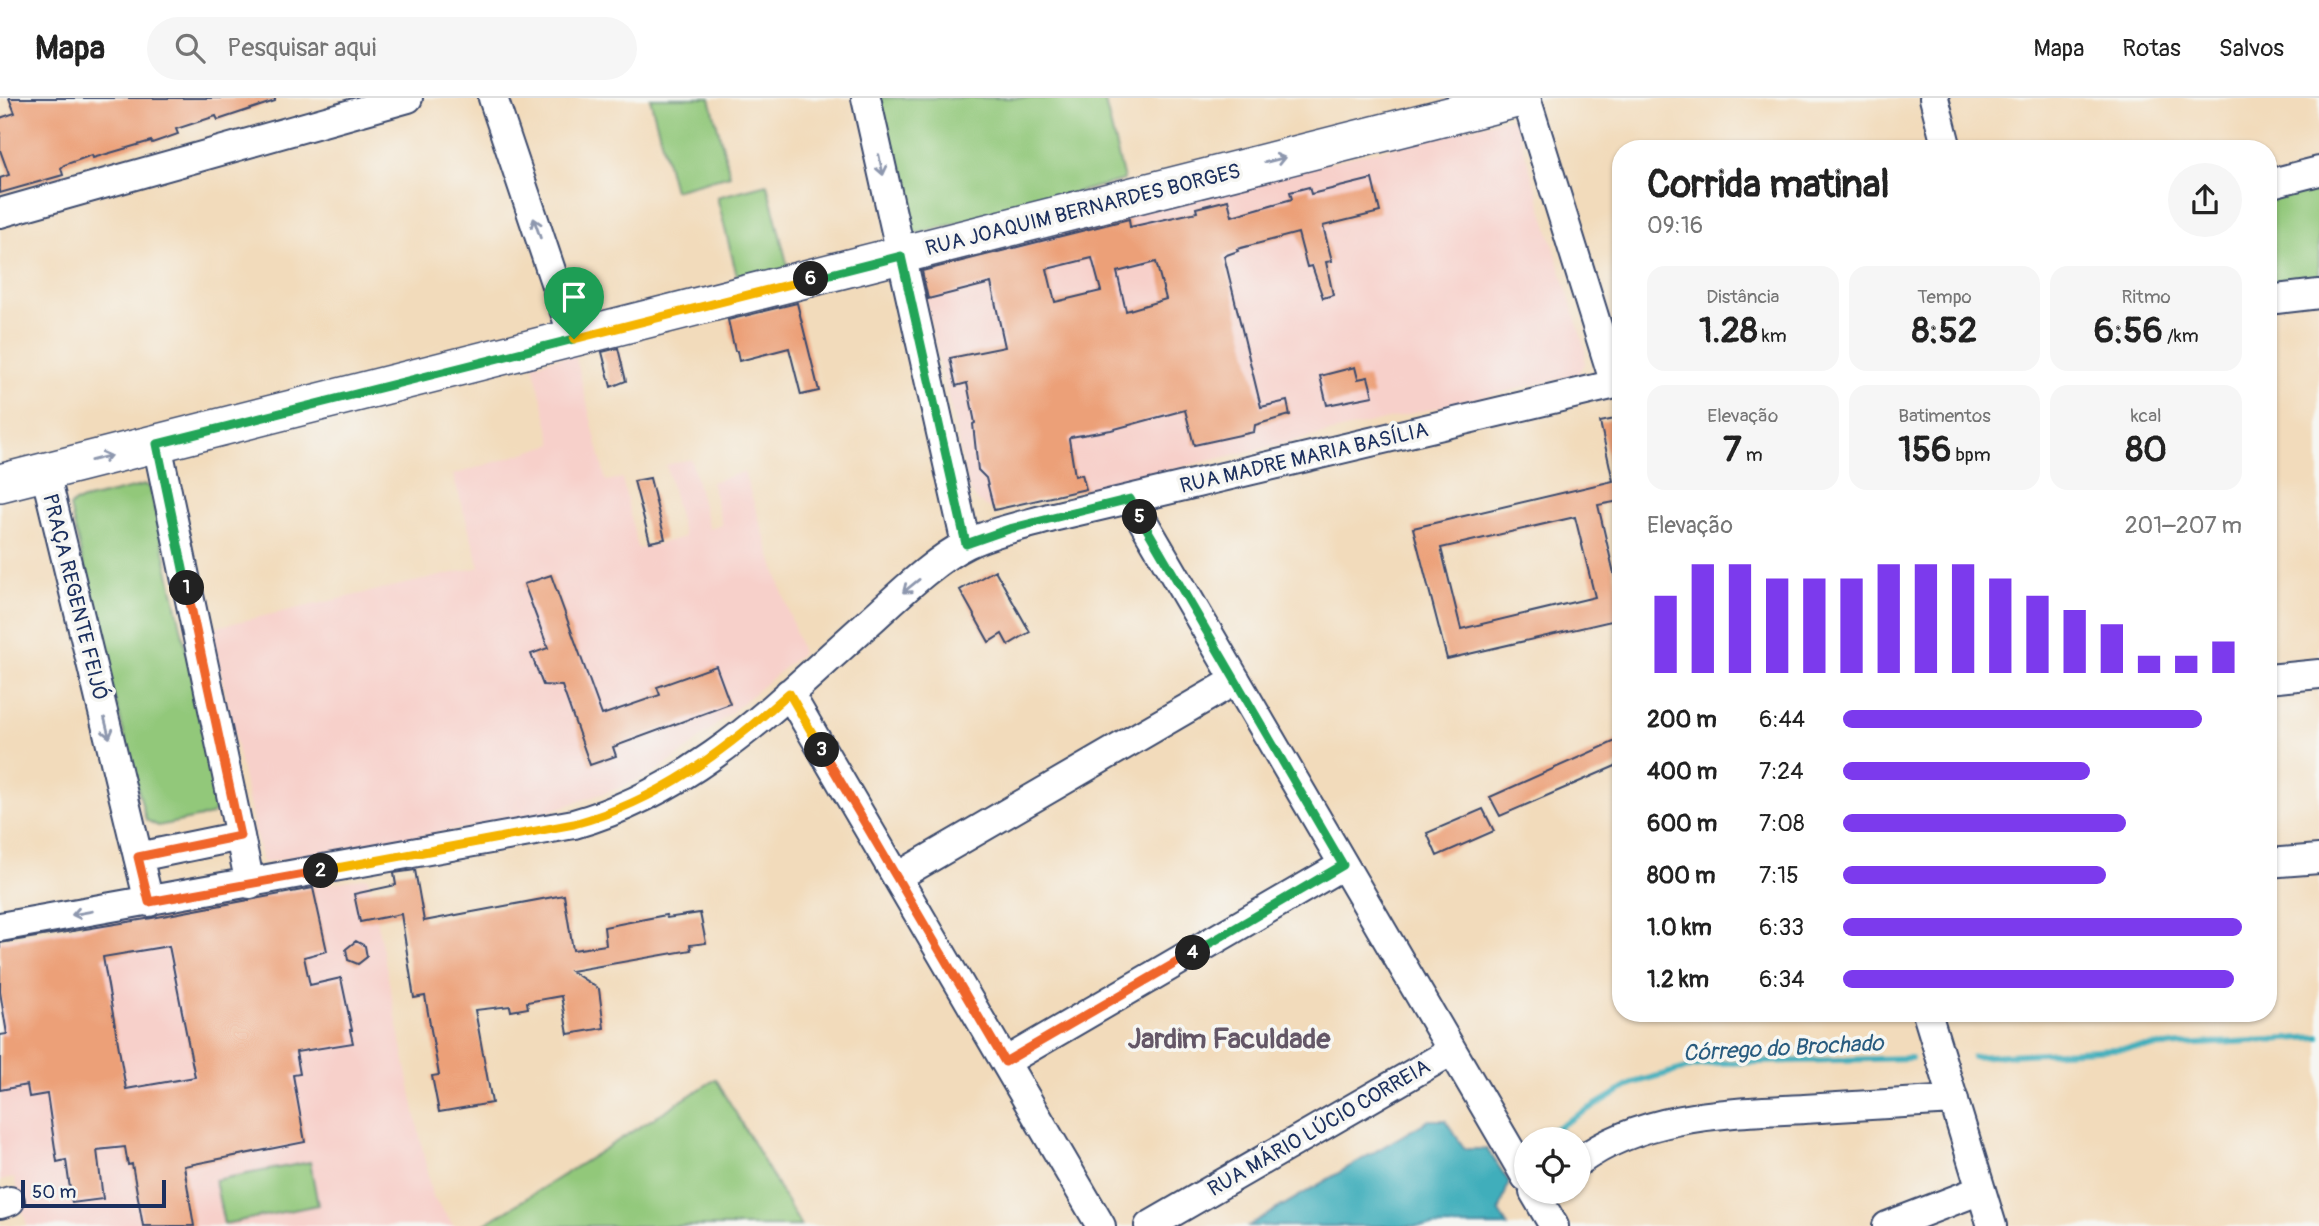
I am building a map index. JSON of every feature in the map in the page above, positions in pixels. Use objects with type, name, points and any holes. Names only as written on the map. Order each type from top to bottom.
[{"type":"main road","name":"RUA JOAQUIM BERNARDES BORGES","points":[[157,444],[1520,98]]},
{"type":"main road","name":"PRAÇA REGENTE FEIJÓ","points":[[45,472],[157,444]]},
{"type":"main road","points":[[1,481],[45,472]]},
{"type":"street","points":[[0,213],[408,98]]},
{"type":"street","points":[[494,98],[574,339]]},
{"type":"street","points":[[866,98],[966,544]]},
{"type":"street","points":[[1526,98],[1612,365]]},
{"type":"street","points":[[1934,98],[1945,140]]},
{"type":"street","points":[[2277,182],[2319,171]]},
{"type":"street","points":[[2277,299],[2319,294]]},
{"type":"street","name":"RUA MADRE MARIA BASÍLIA","points":[[250,884],[574,824],[608,815],[670,785],[709,761],[898,597],[966,544],[1009,529],[1130,499],[1612,385]]},
{"type":"street","points":[[0,927],[250,884],[157,444]]},
{"type":"street","name":"PRAÇA REGENTE FEIJÓ","points":[[45,472],[149,902]]},
{"type":"street","points":[[1130,499],[1514,1155]]},
{"type":"street","points":[[2277,677],[2319,674]]},
{"type":"street","points":[[897,877],[1236,680]]},
{"type":"street","points":[[789,693],[1101,1226]]},
{"type":"street","points":[[138,857],[240,836]]},
{"type":"street","points":[[2277,862],[2319,859]]},
{"type":"street","points":[[1005,1062],[1343,865]]},
{"type":"street","points":[[1930,1022],[1992,1226]]},
{"type":"street","name":"RUA MÁRIO LÚCIO CORREIA","points":[[1149,1226],[1452,1051]]},
{"type":"street","points":[[1591,1154],[1612,1142],[1664,1123],[1723,1114],[1954,1100]]},
{"type":"street","points":[[1887,1226],[1981,1190]]},
{"type":"street","points":[[1542,1204],[1554,1226]]},
{"type":"shaded area","points":[[1509,118],[1515,120],[1585,349],[1585,364],[1577,375],[994,510],[977,501],[969,489],[917,264]]},
{"type":"shaded area","points":[[575,354],[606,481],[622,478],[638,549],[684,537],[666,465],[691,459],[709,529],[722,525],[711,482],[744,472],[802,653],[679,756],[652,774],[622,787],[536,816],[262,863],[211,628],[480,567],[453,475],[553,444],[533,364]]},
{"type":"shaded area","points":[[368,877],[432,1196],[454,1226],[27,1226],[14,1178],[0,1181],[0,940]]},
{"type":"green space","points":[[650,98],[710,98],[730,175],[674,190]]},
{"type":"green space","points":[[879,98],[1104,98],[1124,180],[908,236]]},
{"type":"green space","points":[[767,184],[790,275],[740,288],[717,197]]},
{"type":"green space","points":[[2319,187],[2319,277],[2277,282],[2277,197]]},
{"type":"green space","points":[[145,485],[150,487],[220,804],[211,815],[158,826],[146,820],[70,507],[75,502]]},
{"type":"green space","points":[[716,1079],[801,1226],[482,1226]]},
{"type":"green space","points":[[310,1162],[318,1205],[224,1224],[215,1180]]},
{"type":"water","points":[[1429,1120],[1445,1120],[1465,1149],[1487,1149],[1509,1182],[1499,1212],[1508,1226],[1248,1226]]},
{"type":"building","points":[[9,98],[275,98],[275,101],[218,120],[216,116],[176,129],[178,134],[152,143],[151,141],[93,158],[92,155],[64,165],[61,168],[63,175],[0,193],[0,178],[9,175],[0,150],[0,118],[15,113]]},
{"type":"building","points":[[1372,179],[1380,212],[1323,226],[1332,261],[1326,262],[1333,295],[1323,298],[1312,266],[1307,267],[1298,233],[1237,249],[1238,251],[1224,256],[1261,407],[1287,401],[1290,415],[1255,425],[1254,432],[1194,445],[1185,410],[1111,430],[1071,437],[1069,439],[1075,476],[1082,474],[1086,489],[994,510],[986,478],[978,470],[975,423],[967,383],[956,386],[950,358],[1005,347],[991,283],[928,299],[922,271],[1129,219],[1130,227],[1197,212],[1196,208],[1228,200],[1232,216],[1292,199],[1290,192],[1309,187],[1311,194]],"holes":[[[1092,258],[1101,291],[1055,302],[1047,269]],[[1156,262],[1166,299],[1126,311],[1117,272]]]},
{"type":"building","points":[[797,303],[819,391],[801,395],[789,348],[739,361],[728,320]]},
{"type":"building","points":[[618,348],[626,381],[611,387],[602,352]]},
{"type":"building","points":[[1355,367],[1358,379],[1368,377],[1373,396],[1327,405],[1320,376]]},
{"type":"building","points":[[1612,420],[1612,476],[1600,422]]},
{"type":"building","points":[[650,478],[665,539],[650,542],[634,481]]},
{"type":"building","points":[[1612,481],[1612,502],[1598,505],[1612,565],[1612,621],[1447,659],[1413,528]],"holes":[[[1575,517],[1595,597],[1461,629],[1441,548]]]},
{"type":"building","points":[[995,570],[1030,632],[1008,645],[1002,634],[989,642],[960,590]]},
{"type":"building","points":[[551,575],[602,715],[660,695],[657,687],[716,666],[730,704],[613,747],[616,756],[590,765],[562,686],[543,685],[531,654],[548,648],[524,584]]},
{"type":"building","points":[[1612,743],[1612,767],[1500,816],[1490,797]]},
{"type":"building","points":[[1483,809],[1494,831],[1437,856],[1427,833]]},
{"type":"building","points":[[415,870],[424,921],[564,895],[573,950],[606,945],[604,927],[666,915],[667,918],[700,913],[706,943],[690,945],[691,950],[571,971],[599,989],[604,1028],[568,1034],[561,996],[527,1002],[528,1008],[511,1011],[510,1006],[475,1010],[492,1103],[439,1112],[432,1076],[439,1075],[425,996],[414,998],[401,914],[360,922],[354,894],[396,885],[394,873]]},
{"type":"building","points":[[313,888],[327,951],[304,957],[310,985],[341,978],[352,1030],[353,1043],[296,1052],[300,1074],[293,1075],[305,1142],[184,1166],[194,1226],[143,1226],[132,1164],[128,1165],[125,1147],[97,1150],[103,1199],[72,1203],[66,1160],[57,1162],[47,1094],[29,1097],[27,1085],[0,1090],[0,1035],[7,1034],[0,992],[0,943]],"holes":[[[169,946],[195,1077],[126,1089],[103,957]]]},
{"type":"building","points":[[356,941],[365,946],[367,957],[358,964],[348,960],[346,949]]},
{"type":"waterway","name":"Córrego do Brochado","points":[[1973,1057],[2319,1037]]},
{"type":"waterway","name":"Córrego do Brochado","points":[[1558,1127],[1633,1083],[1694,1066],[1718,1063],[1911,1058]]},
{"type":"district","name":"Jardim Faculdade","points":[[1229,1039]]},
{"type":"route","points":[[901,256],[966,544],[1009,529],[1130,499],[1343,865],[1005,1062],[789,693],[709,761],[670,785],[608,815],[574,824],[149,902],[138,857],[240,836],[157,444],[574,339],[901,256]]}]
